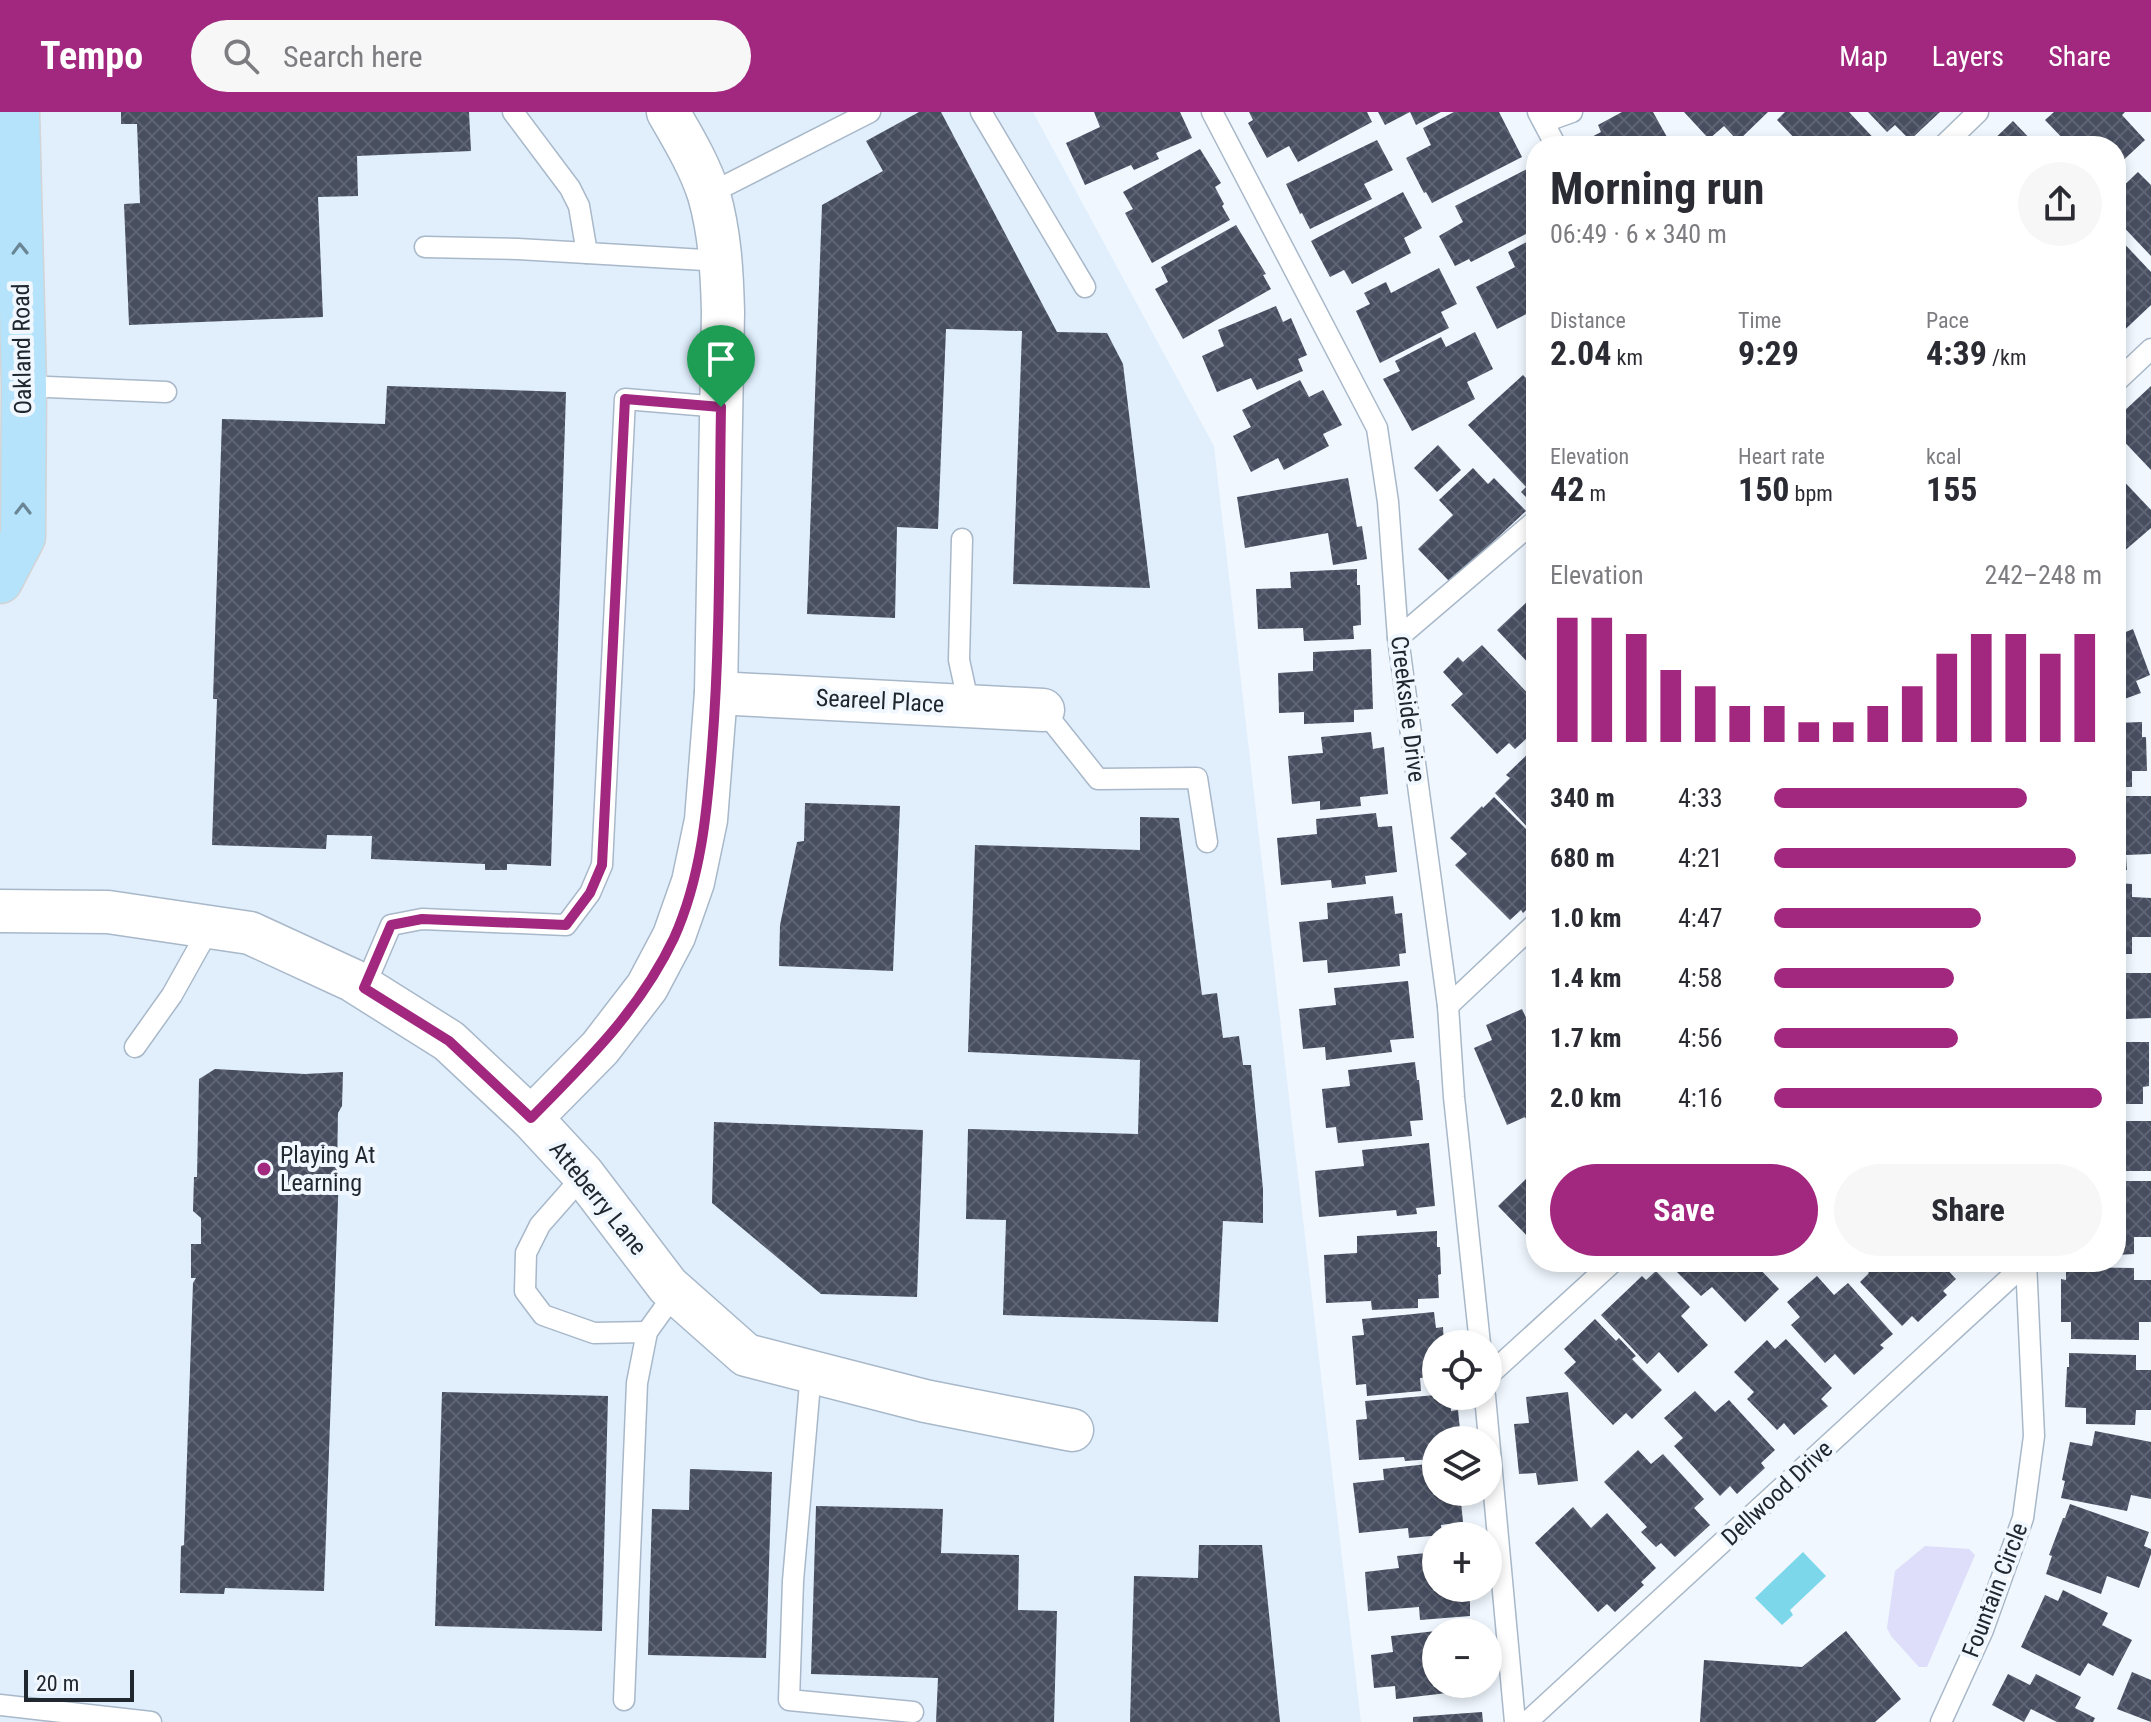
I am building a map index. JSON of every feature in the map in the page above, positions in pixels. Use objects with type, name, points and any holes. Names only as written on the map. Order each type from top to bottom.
[{"type":"main road","name":"Oakland Road","points":[[0,581],[23,537],[24,386],[17,112]]},
{"type":"street","points":[[531,1118],[600,1048],[647,987],[674,936],[693,882],[706,820],[716,693],[723,312],[721,261],[709,194],[668,112]]},
{"type":"street","name":"Seareel Place","points":[[716,693],[1043,710]]},
{"type":"street","name":"Atteberry Lane","points":[[0,911],[108,912],[250,933],[352,980],[449,1041],[531,1118],[584,1175],[675,1293],[746,1355],[925,1401],[1072,1430]]},
{"type":"lane","points":[[513,112],[570,188],[579,206],[587,253]]},
{"type":"lane","points":[[709,194],[870,112]]},
{"type":"lane","points":[[981,112],[1085,287]]},
{"type":"lane","name":"Creekside Drive","points":[[1212,112],[1377,428],[1388,502],[1398,638],[1448,1006],[1454,1097],[1479,1330]]},
{"type":"lane","points":[[1551,136],[1541,117],[1572,112]]},
{"type":"lane","points":[[1953,136],[1978,112]]},
{"type":"lane","points":[[425,247],[721,261]]},
{"type":"lane","points":[[2126,373],[2151,349]]},
{"type":"lane","points":[[24,386],[166,392]]},
{"type":"lane","points":[[364,988],[391,925],[422,919],[566,925],[590,893],[602,865],[625,399],[721,407]]},
{"type":"lane","points":[[1398,638],[1526,529]]},
{"type":"lane","points":[[962,539],[959,660],[969,706]]},
{"type":"lane","points":[[1043,710],[1098,779],[1197,778],[1207,842]]},
{"type":"lane","points":[[135,1047],[172,995],[210,927]]},
{"type":"lane","points":[[1448,1006],[1526,932]]},
{"type":"lane","points":[[584,1175],[540,1225],[526,1253],[525,1291],[543,1315],[594,1333],[647,1332]]},
{"type":"lane","points":[[1502,1363],[1602,1272]]},
{"type":"lane","name":"Dellwood Drive","points":[[1527,1722],[2016,1272]]},
{"type":"lane","name":"Fountain Circle","points":[[1941,1722],[1983,1630],[2023,1518],[2034,1436],[2026,1272]]},
{"type":"lane","points":[[624,1700],[637,1383],[647,1332],[675,1293]]},
{"type":"lane","points":[[811,1372],[793,1581],[789,1700],[913,1712]]},
{"type":"lane","points":[[1486,1410],[1515,1722]]},
{"type":"lane","points":[[0,1705],[151,1722]]},
{"type":"shaded area","points":[[0,112],[1033,112],[1214,446],[1361,1722],[0,1722]]},
{"type":"shaded area","points":[[1925,1546],[1969,1549],[1975,1555],[1927,1667],[1919,1667],[1887,1628],[1895,1571]]},
{"type":"water","points":[[1803,1552],[1826,1576],[1790,1610],[1793,1615],[1782,1625],[1755,1598]]},
{"type":"building","points":[[121,112],[469,112],[471,151],[357,156],[358,196],[318,197],[323,317],[129,325],[124,204],[140,203],[137,124],[121,124]]},
{"type":"building","points":[[919,112],[941,112],[1057,332],[1107,333],[1123,364],[1150,588],[1013,584],[1022,331],[946,329],[938,529],[897,527],[895,618],[807,614],[822,205],[883,171],[866,141]]},
{"type":"building","points":[[1094,112],[1180,112],[1192,138],[1156,153],[1159,159],[1134,170],[1131,165],[1085,185],[1066,143],[1100,127]]},
{"type":"building","points":[[1249,112],[1367,112],[1372,122],[1298,162],[1289,146],[1267,158],[1248,123],[1253,120]]},
{"type":"building","points":[[1378,112],[1410,112],[1385,125]]},
{"type":"building","points":[[1410,112],[1441,112],[1416,125]]},
{"type":"building","points":[[1454,112],[1499,112],[1522,157],[1432,203],[1406,158],[1431,145],[1423,128]]},
{"type":"building","points":[[1622,112],[1653,112],[1666,136],[1593,136],[1601,132],[1598,125]]},
{"type":"building","points":[[1684,112],[1768,112],[1743,136],[1733,136],[1724,126],[1712,136],[1706,136]]},
{"type":"building","points":[[1785,112],[1849,112],[1872,136],[1792,136],[1777,120]]},
{"type":"building","points":[[1868,112],[1940,112],[1914,136],[1906,136],[1895,125],[1887,132]]},
{"type":"building","points":[[2054,112],[2125,112],[2122,115],[2145,140],[2126,158],[2126,136],[2060,136],[2045,120]]},
{"type":"building","points":[[2013,121],[2027,136],[1997,136]]},
{"type":"building","points":[[1377,140],[1393,170],[1364,184],[1372,199],[1310,229],[1286,184]]},
{"type":"building","points":[[1200,149],[1221,183],[1215,187],[1230,220],[1152,263],[1125,213],[1133,209],[1123,192]]},
{"type":"building","points":[[1526,170],[1526,234],[1471,262],[1469,259],[1455,266],[1439,236],[1463,222],[1455,206]]},
{"type":"building","points":[[2138,172],[2151,185],[2151,256],[2126,230],[2126,183]]},
{"type":"building","points":[[1403,192],[1422,228],[1404,238],[1411,253],[1352,284],[1344,270],[1330,277],[1311,241]]},
{"type":"building","points":[[1236,225],[1266,274],[1263,275],[1271,289],[1183,339],[1155,289],[1168,282],[1161,267]]},
{"type":"building","points":[[1526,242],[1526,314],[1497,329],[1476,287],[1515,267],[1508,252]]},
{"type":"building","points":[[2126,246],[2151,272],[2151,305],[2126,329]]},
{"type":"building","points":[[1439,268],[1457,304],[1441,312],[1449,328],[1380,363],[1356,311],[1370,304],[1364,293],[1386,282],[1391,293]]},
{"type":"building","points":[[1276,306],[1283,322],[1291,318],[1307,355],[1298,359],[1303,371],[1257,390],[1251,378],[1217,392],[1202,356],[1224,346],[1218,330]]},
{"type":"building","points":[[1475,332],[1493,369],[1467,382],[1475,399],[1412,431],[1383,379],[1400,371],[1395,361],[1441,337],[1446,347]]},
{"type":"building","points":[[1523,375],[1526,378],[1526,487],[1468,425]]},
{"type":"building","points":[[1300,380],[1309,397],[1323,390],[1342,425],[1323,434],[1329,446],[1284,470],[1278,458],[1251,472],[1233,436],[1251,427],[1242,410]]},
{"type":"building","points":[[387,386],[566,392],[551,866],[507,864],[507,870],[485,870],[485,864],[371,859],[372,836],[327,835],[326,849],[212,845],[217,699],[213,699],[222,419],[385,424]]},
{"type":"building","points":[[2151,386],[2151,470],[2126,444],[2126,409]]},
{"type":"building","points":[[1438,445],[1461,470],[1437,492],[1414,468]]},
{"type":"building","points":[[1473,468],[1488,484],[1494,478],[1526,511],[1450,582],[1418,549],[1453,515],[1439,500]]},
{"type":"building","points":[[1348,478],[1357,527],[1362,526],[1367,559],[1333,565],[1328,533],[1245,548],[1237,497]]},
{"type":"building","points":[[2126,484],[2151,510],[2151,528],[2126,549]]},
{"type":"building","points":[[1357,569],[1361,625],[1353,626],[1354,639],[1304,641],[1303,628],[1258,629],[1256,589],[1291,588],[1290,572]]},
{"type":"building","points":[[1526,603],[1526,660],[1497,630]]},
{"type":"building","points":[[2133,629],[2150,675],[2136,681],[2141,693],[2126,698],[2126,632]]},
{"type":"building","points":[[1482,645],[1526,691],[1526,739],[1515,749],[1509,743],[1497,754],[1451,705],[1463,694],[1443,672],[1458,657],[1463,662]]},
{"type":"building","points":[[1371,649],[1373,709],[1354,710],[1354,722],[1304,724],[1304,712],[1279,713],[1278,673],[1313,671],[1313,652]]},
{"type":"building","points":[[2142,722],[2142,737],[2146,737],[2147,771],[2132,771],[2132,787],[2126,787],[2126,723]]},
{"type":"building","points":[[1371,732],[1373,749],[1384,747],[1388,794],[1360,797],[1361,806],[1320,810],[1320,801],[1292,804],[1288,756],[1323,753],[1321,737]]},
{"type":"building","points":[[1526,756],[1526,826],[1495,793],[1510,778],[1506,775]]},
{"type":"building","points":[[2126,796],[2151,796],[2151,854],[2126,855]]},
{"type":"building","points":[[1494,797],[1526,829],[1526,910],[1523,913],[1521,910],[1510,920],[1455,865],[1467,854],[1450,838]]},
{"type":"building","points":[[805,803],[900,806],[893,971],[779,966],[780,925],[797,842],[804,841]]},
{"type":"building","points":[[1376,813],[1378,827],[1392,826],[1397,872],[1365,876],[1366,884],[1332,888],[1331,880],[1281,885],[1277,838],[1317,834],[1316,819]]},
{"type":"building","points":[[1140,817],[1179,818],[1202,995],[1217,993],[1223,1038],[1239,1036],[1243,1065],[1251,1065],[1263,1189],[1263,1223],[1223,1221],[1218,1322],[1003,1315],[1006,1220],[966,1219],[968,1129],[1138,1134],[1140,1060],[968,1052],[975,845],[1140,850]]},
{"type":"building","points":[[2126,884],[2132,884],[2132,897],[2151,898],[2151,937],[2132,937],[2132,954],[2126,954]]},
{"type":"building","points":[[1393,896],[1395,914],[1402,913],[1406,953],[1399,954],[1400,966],[1328,973],[1327,960],[1303,962],[1299,922],[1328,919],[1327,903]]},
{"type":"building","points":[[2126,973],[2151,973],[2151,1018],[2126,1019]]},
{"type":"building","points":[[1408,981],[1414,1038],[1390,1040],[1392,1052],[1326,1060],[1325,1047],[1303,1049],[1299,1009],[1336,1005],[1334,988]]},
{"type":"building","points":[[1522,1009],[1526,1018],[1526,1119],[1507,1125],[1474,1048],[1492,1040],[1486,1025]]},
{"type":"building","points":[[2126,1042],[2149,1042],[2149,1086],[2143,1087],[2143,1104],[2126,1104]]},
{"type":"building","points":[[1415,1062],[1423,1120],[1410,1121],[1412,1136],[1338,1143],[1336,1127],[1326,1128],[1322,1089],[1350,1086],[1348,1070]]},
{"type":"building","points":[[215,1069],[305,1074],[343,1072],[342,1106],[338,1113],[339,1173],[324,1591],[225,1588],[224,1594],[180,1593],[193,1283],[196,1278],[191,1278],[191,1244],[201,1244],[201,1218],[193,1211],[194,1177],[197,1177],[199,1079]]},
{"type":"building","points":[[2126,1121],[2151,1121],[2151,1171],[2126,1171]]},
{"type":"building","points":[[714,1122],[923,1130],[917,1297],[821,1294],[712,1203]]},
{"type":"building","points":[[1429,1143],[1435,1206],[1416,1208],[1417,1214],[1397,1216],[1396,1210],[1319,1217],[1315,1171],[1364,1166],[1362,1150]]},
{"type":"building","points":[[1526,1179],[1526,1235],[1498,1206]]},
{"type":"building","points":[[2126,1181],[2151,1181],[2151,1237],[2134,1237],[2134,1254],[2126,1254]]},
{"type":"building","points":[[1437,1231],[1441,1274],[1438,1275],[1439,1298],[1418,1299],[1418,1308],[1372,1310],[1371,1301],[1326,1303],[1324,1255],[1357,1253],[1357,1236]]},
{"type":"building","points":[[2126,1268],[2134,1268],[2134,1280],[2151,1280],[2151,1322],[2139,1322],[2139,1340],[2071,1339],[2071,1322],[2061,1322],[2061,1279],[2066,1280],[2066,1272],[2126,1272]]},
{"type":"building","points":[[1657,1272],[1690,1307],[1681,1316],[1708,1345],[1678,1373],[1659,1352],[1647,1364],[1601,1315],[1642,1276],[1646,1280]]},
{"type":"building","points":[[1677,1272],[1763,1272],[1779,1289],[1745,1322],[1712,1287],[1701,1296]]},
{"type":"building","points":[[1949,1272],[1956,1279],[1943,1291],[1947,1295],[1918,1322],[1912,1316],[1902,1326],[1860,1282],[1869,1273]]},
{"type":"building","points":[[1817,1276],[1834,1295],[1848,1283],[1893,1334],[1880,1345],[1884,1348],[1854,1375],[1835,1354],[1825,1363],[1791,1325],[1800,1317],[1787,1302]]},
{"type":"building","points":[[1434,1312],[1436,1328],[1443,1327],[1443,1330],[1422,1330],[1421,1391],[1367,1396],[1366,1384],[1356,1385],[1352,1336],[1364,1335],[1362,1319]]},
{"type":"building","points":[[1595,1319],[1636,1356],[1632,1359],[1662,1390],[1632,1419],[1626,1413],[1613,1425],[1564,1373],[1576,1362],[1564,1349]]},
{"type":"building","points":[[1786,1339],[1832,1388],[1821,1399],[1828,1406],[1794,1435],[1784,1423],[1777,1430],[1747,1399],[1754,1392],[1734,1372],[1767,1340],[1775,1349]]},
{"type":"building","points":[[2069,1353],[2136,1355],[2136,1370],[2151,1370],[2151,1410],[2136,1410],[2135,1425],[2086,1424],[2086,1408],[2065,1407]]},
{"type":"building","points":[[1695,1391],[1715,1412],[1729,1400],[1775,1450],[1761,1463],[1765,1468],[1737,1494],[1730,1486],[1720,1496],[1674,1446],[1683,1438],[1664,1418]]},
{"type":"building","points":[[442,1392],[608,1396],[602,1631],[435,1626]]},
{"type":"building","points":[[1568,1392],[1578,1481],[1538,1485],[1536,1473],[1519,1474],[1514,1424],[1529,1423],[1526,1397]]},
{"type":"building","points":[[1422,1396],[1422,1410],[1458,1410],[1460,1426],[1422,1426],[1422,1460],[1405,1461],[1404,1457],[1359,1460],[1356,1420],[1367,1419],[1365,1401]]},
{"type":"building","points":[[2095,1431],[2151,1442],[2151,1499],[2131,1495],[2127,1511],[2061,1498],[2070,1442],[2092,1446]]},
{"type":"building","points":[[1638,1450],[1651,1464],[1663,1454],[1704,1499],[1694,1508],[1710,1525],[1675,1557],[1661,1543],[1656,1547],[1641,1532],[1647,1527],[1604,1482]]},
{"type":"building","points":[[1422,1465],[1422,1506],[1461,1506],[1463,1522],[1422,1522],[1422,1537],[1409,1538],[1408,1528],[1359,1533],[1353,1483],[1384,1480],[1383,1469]]},
{"type":"building","points":[[690,1469],[772,1472],[766,1658],[648,1655],[652,1509],[689,1510]]},
{"type":"building","points":[[2070,1504],[2149,1532],[2144,1546],[2151,1549],[2151,1554],[2139,1588],[2107,1576],[2101,1594],[2046,1574],[2052,1556],[2049,1555]]},
{"type":"building","points":[[816,1506],[943,1509],[941,1553],[1019,1555],[1018,1610],[1057,1611],[1054,1722],[936,1722],[938,1678],[811,1674]]},
{"type":"building","points":[[1573,1507],[1591,1528],[1607,1513],[1656,1568],[1641,1582],[1644,1585],[1615,1612],[1607,1604],[1598,1612],[1535,1543]]},
{"type":"building","points":[[1199,1545],[1262,1545],[1280,1722],[1130,1722],[1134,1576],[1198,1578]]},
{"type":"building","points":[[1422,1553],[1422,1602],[1470,1602],[1470,1616],[1420,1620],[1419,1607],[1368,1611],[1365,1572],[1399,1568],[1397,1556]]},
{"type":"building","points":[[2063,1590],[2108,1613],[2102,1625],[2132,1640],[2113,1676],[2088,1663],[2080,1676],[2021,1647],[2045,1595],[2058,1601]]},
{"type":"building","points":[[1846,1631],[1901,1699],[1875,1722],[1700,1722],[1704,1660],[1802,1667]]},
{"type":"building","points":[[1422,1633],[1422,1696],[1396,1699],[1395,1686],[1374,1688],[1371,1655],[1393,1652],[1391,1636]]},
{"type":"building","points":[[2132,1672],[2151,1680],[2151,1722],[2117,1709]]},
{"type":"building","points":[[2008,1674],[2030,1685],[2036,1674],[2081,1697],[2075,1708],[2095,1718],[2093,1722],[2057,1722],[2031,1709],[2024,1722],[1992,1705]]},
{"type":"building","points":[[1482,1712],[1483,1722],[1413,1722],[1413,1717]]},
{"type":"place","name":"Playing At Learning","points":[[264,1169]]},
{"type":"route","points":[[625,399],[721,407],[716,693],[706,820],[693,882],[674,936],[647,987],[600,1048],[531,1118],[449,1041],[364,988],[391,925],[422,919],[566,925],[590,893],[602,865],[625,399]]}]
